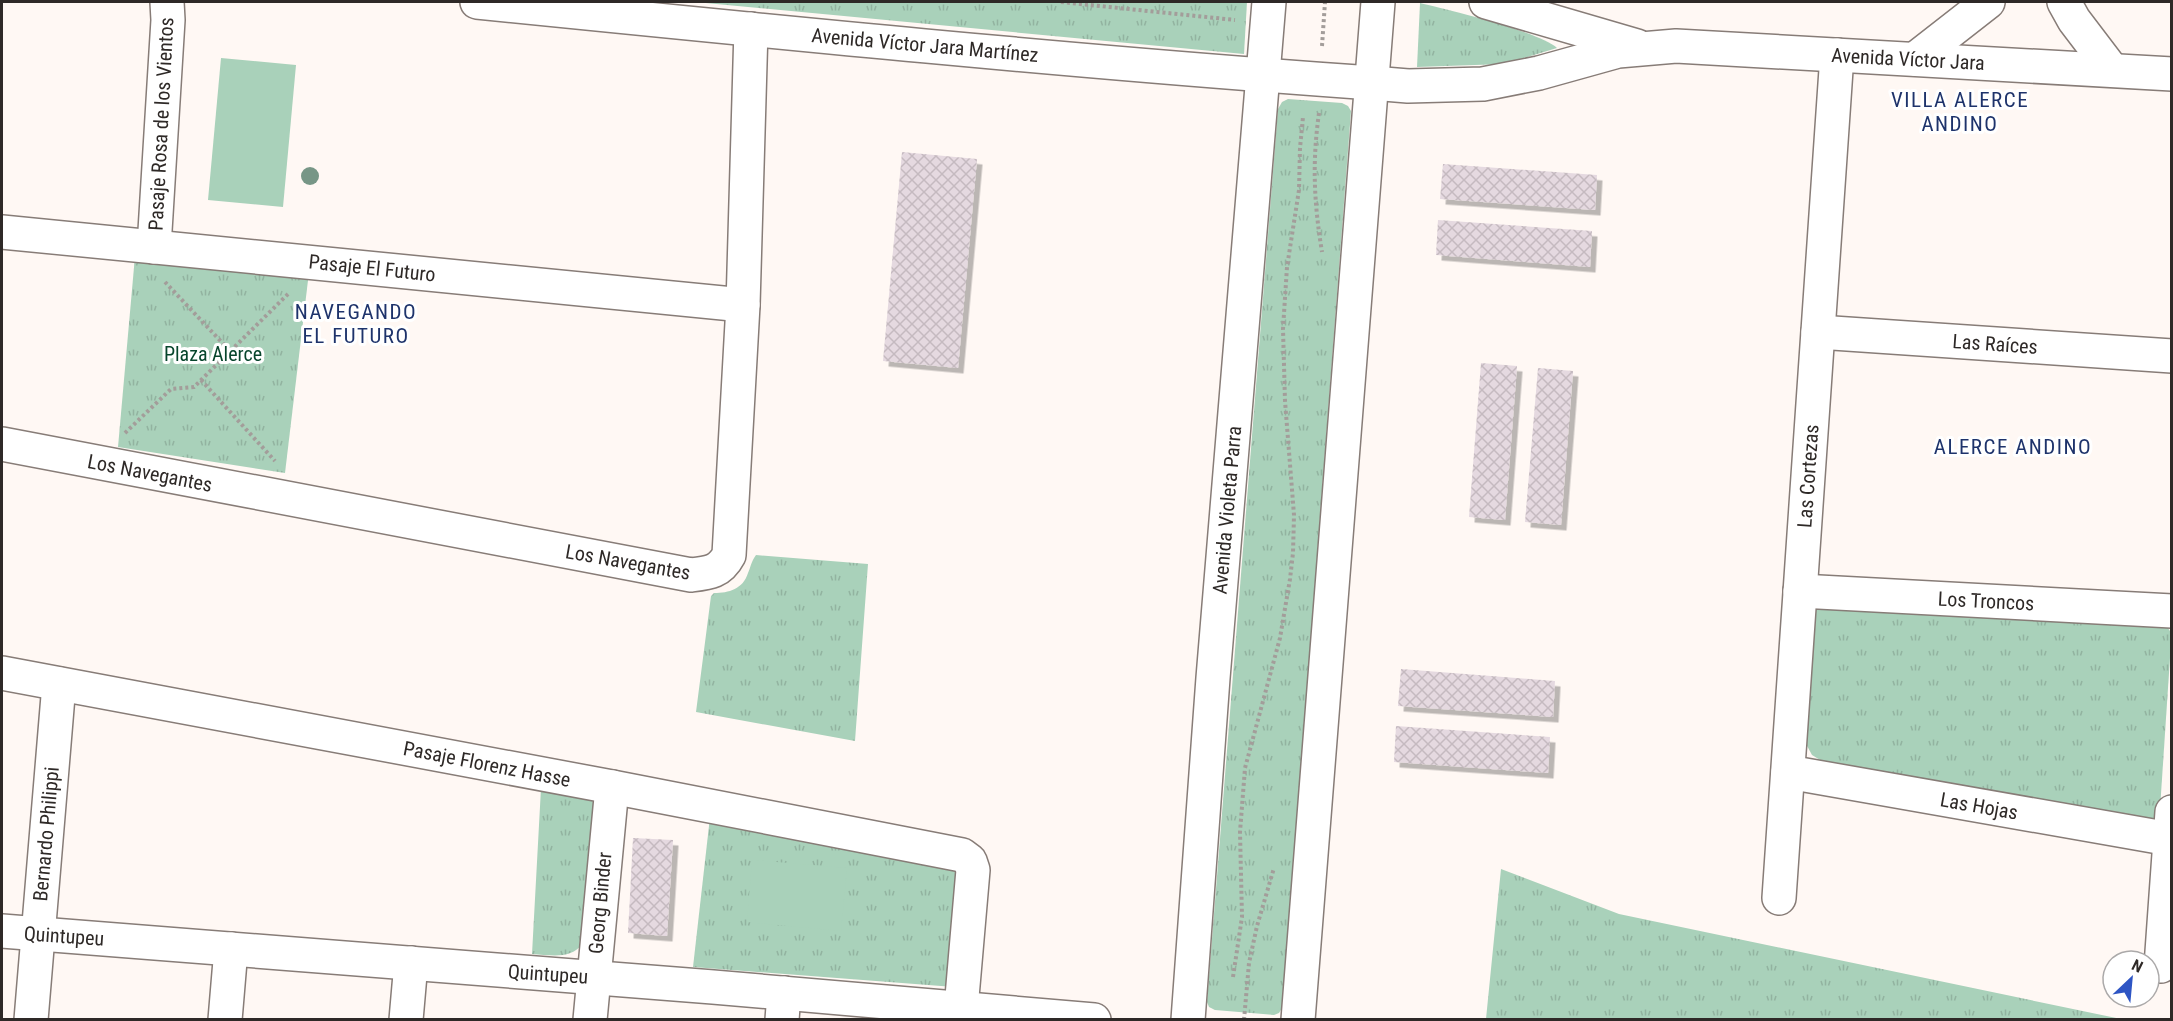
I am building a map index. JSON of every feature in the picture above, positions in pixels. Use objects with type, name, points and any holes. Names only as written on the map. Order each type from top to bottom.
[{"type":"street","name":"Pasaje Rosa de los Vientos","points":[[142,246],[168,20],[167,2]]},
{"type":"street","name":"Avenida Víctor Jara Martínez","points":[[477,2],[1263,76],[1372,83]]},
{"type":"street","name":"Avenida Violeta Parra","points":[[1188,1020],[1213,678],[1269,2]]},
{"type":"street","points":[[1298,1020],[1378,2]]},
{"type":"street","name":"Avenida Víctor Jara","points":[[1486,2],[1631,49]]},
{"type":"street","points":[[1915,59],[1988,2]]},
{"type":"street","points":[[2064,2],[2073,20],[2112,70]]},
{"type":"street","name":"Los Navegantes","points":[[2,444],[679,572],[691,574],[717,571],[724,565],[729,555],[742,304],[751,29]]},
{"type":"street","name":"Avenida Víctor Jara","points":[[1372,83],[1452,86],[1499,82],[1631,49],[1725,48],[2172,74]]},
{"type":"street","name":"Las Cortezas","points":[[1779,898],[1837,54]]},
{"type":"street","name":"Pasaje El Futuro","points":[[2,232],[742,304]]},
{"type":"street","name":"Las Raíces","points":[[1818,332],[2172,356]]},
{"type":"street","name":"Los Troncos","points":[[1800,591],[2172,611]]},
{"type":"street","name":"Pasaje Florenz Hasse","points":[[2,673],[962,855],[970,861],[973,870],[961,1014]]},
{"type":"street","name":"Bernardo Philippi","points":[[32,1020],[59,684]]},
{"type":"street","name":"Las Hojas","points":[[1788,772],[2171,825]]},
{"type":"street","name":"Georg Binder","points":[[590,1020],[612,787]]},
{"type":"street","points":[[2161,966],[2171,825]]},
{"type":"street","name":"Quintupeu","points":[[2,931],[593,977],[783,1006],[1094,1020]]},
{"type":"street","points":[[225,1020],[231,949]]},
{"type":"street","points":[[406,1020],[411,963]]},
{"type":"path","points":[[1061,2],[1239,20]]},
{"type":"path","points":[[1233,977],[1242,916],[1240,832],[1245,768],[1280,638],[1293,553],[1293,494],[1284,389],[1283,328],[1287,267],[1299,190],[1303,117]]},
{"type":"path","points":[[142,246],[230,351]]},
{"type":"path","points":[[94,462],[171,389],[194,387],[319,263]]},
{"type":"path","points":[[201,380],[276,463]]},
{"type":"green space","points":[[695,2],[1247,2],[1244,54]]},
{"type":"green space","points":[[1420,3],[1513,28],[1557,48],[1504,64],[1417,67]]},
{"type":"green space","points":[[221,58],[296,65],[283,207],[208,200]]},
{"type":"green space","points":[[1288,99],[1342,103],[1351,111],[1282,1008],[1274,1015],[1215,1010],[1209,1007],[1207,1002],[1278,109],[1282,102]]},
{"type":"green space","name":"Plaza Alerce","points":[[135,256],[309,272],[285,473],[118,447]]},
{"type":"green space","points":[[756,555],[868,564],[855,741],[696,712],[711,596],[714,593],[730,591],[743,583]]},
{"type":"green space","points":[[1817,606],[2167,626],[2171,633],[2171,643],[2160,809],[2154,818],[2145,821],[1825,763],[1812,755],[1806,744],[1813,614]]},
{"type":"green space","points":[[541,788],[590,798],[596,807],[583,943],[573,952],[560,955],[532,954]]},
{"type":"green space","points":[[710,817],[963,868],[954,987],[693,967]]},
{"type":"green space","points":[[752,860],[847,868],[841,931],[747,922]]},
{"type":"green space","points":[[1501,869],[1619,914],[2121,1019],[1486,1019]]},
{"type":"building","points":[[902,152],[977,159],[958,368],[883,361]]},
{"type":"building","points":[[1443,164],[1597,175],[1595,210],[1440,199]]},
{"type":"building","points":[[1438,220],[1592,231],[1590,267],[1436,255]]},
{"type":"building","points":[[1481,363],[1517,366],[1505,520],[1469,517]]},
{"type":"building","points":[[1538,368],[1573,371],[1561,525],[1525,522]]},
{"type":"building","points":[[1401,669],[1555,681],[1553,717],[1398,706]]},
{"type":"building","points":[[1396,726],[1550,737],[1548,773],[1394,762]]},
{"type":"building","points":[[633,838],[673,840],[667,936],[628,933]]},
{"type":"district","name":"VILLA ALERCE ANDINO","points":[[1960,112]]},
{"type":"district","name":"NAVEGANDO EL FUTURO","points":[[356,324]]},
{"type":"district","name":"ALERCE ANDINO","points":[[2013,447]]}]
